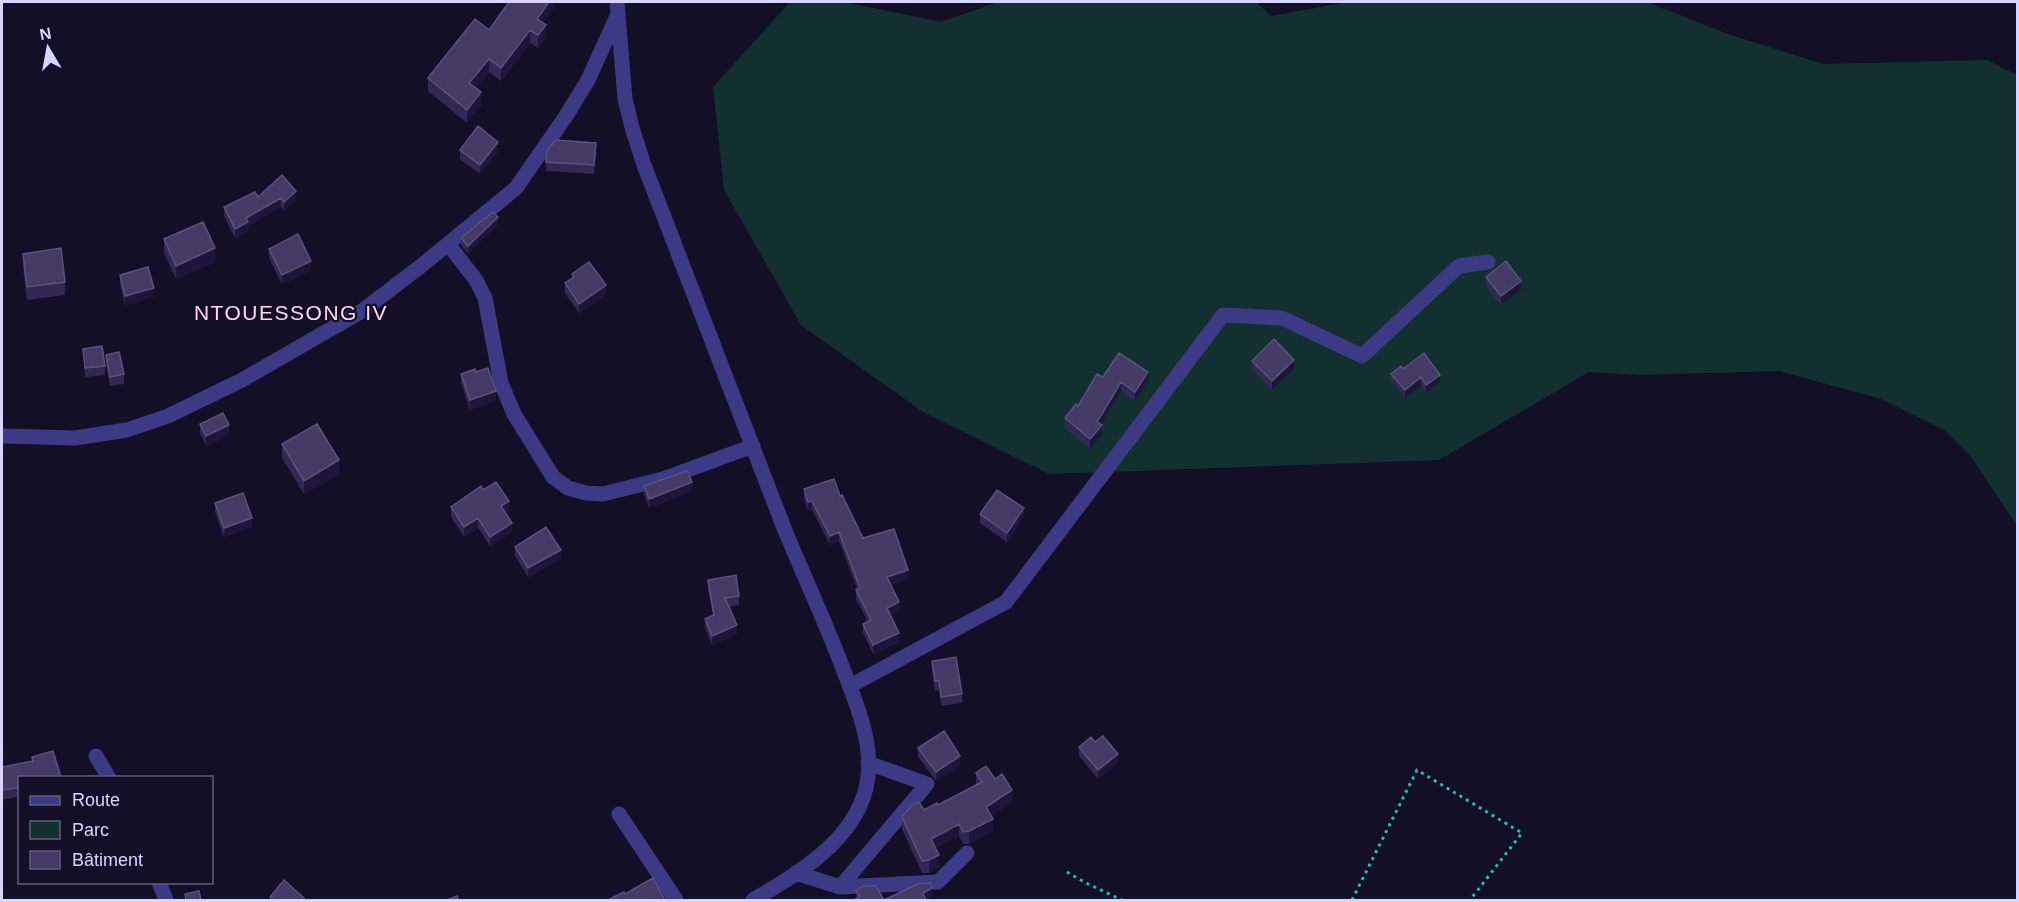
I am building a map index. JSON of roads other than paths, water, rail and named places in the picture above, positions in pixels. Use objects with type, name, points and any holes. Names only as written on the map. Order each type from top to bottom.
[{"type":"street","points":[[2,436],[75,438],[127,430],[168,416],[242,380],[362,311],[516,188],[588,81],[620,6]]},
{"type":"street","points":[[620,6],[625,99],[644,165],[753,446],[850,686],[859,710],[867,747],[866,789],[840,837],[826,851],[796,873],[753,900]]},
{"type":"street","points":[[448,244],[481,288],[485,298],[501,383],[514,414],[553,477],[568,488],[586,493],[603,494],[663,479],[753,446]]},
{"type":"street","points":[[850,686],[1006,602],[1222,315],[1282,318],[1362,356],[1459,266],[1488,262]]},
{"type":"street","points":[[96,756],[108,776]]},
{"type":"street","points":[[840,887],[927,784],[868,763]]},
{"type":"street","points":[[619,814],[676,900]]},
{"type":"street","points":[[796,873],[840,887],[938,882],[968,853]]},
{"type":"street","points":[[160,884],[166,900]]},
{"type":"district","name":"NTOUESSONG IV","points":[[291,312]]}]
